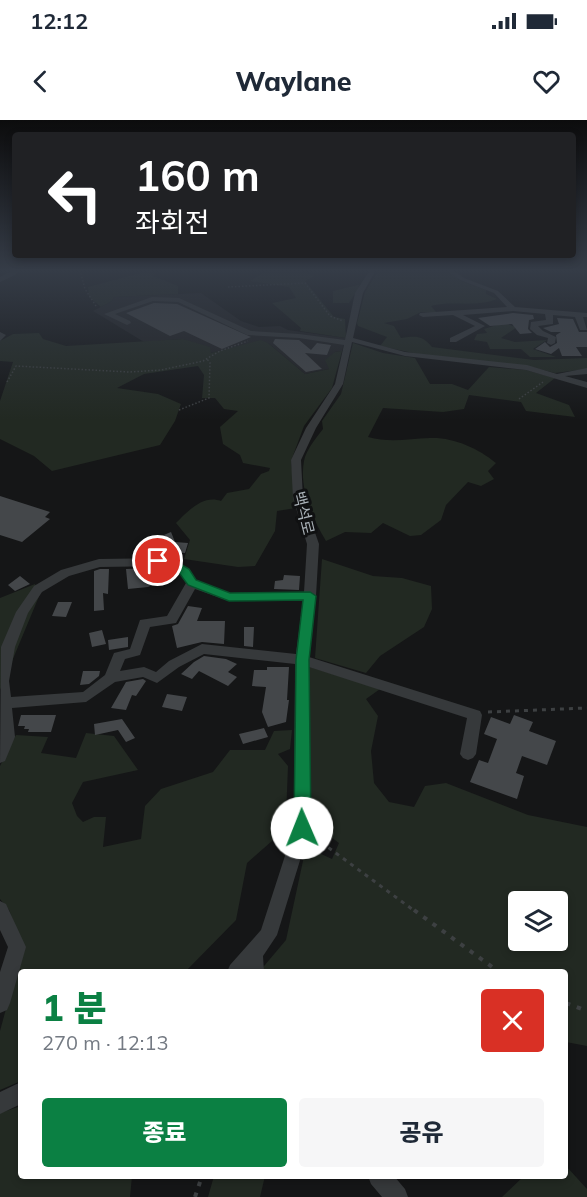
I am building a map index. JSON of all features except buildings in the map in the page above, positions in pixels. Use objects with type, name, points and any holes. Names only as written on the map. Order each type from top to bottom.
[{"type":"street","points":[[121,320],[127,323]]},
{"type":"street","points":[[221,320],[250,333],[349,341],[405,354],[527,368],[587,385]]},
{"type":"street","points":[[453,340],[482,326],[472,320]]},
{"type":"street","points":[[550,320],[534,324],[534,329],[552,337],[551,344]]},
{"type":"street","name":"백석로","points":[[254,962],[268,935],[302,828],[303,660],[313,544],[298,498],[296,460],[311,428],[339,384],[352,321]]},
{"type":"street","points":[[0,334],[2,335],[0,339]]},
{"type":"street","points":[[556,375],[587,371]]},
{"type":"street","points":[[0,757],[8,737],[2,681],[8,647],[22,612],[38,589],[65,573],[99,563],[168,562],[185,572],[192,583],[229,597],[310,596]]},
{"type":"street","points":[[111,678],[119,656],[135,652],[145,623],[171,620],[192,583]]},
{"type":"street","points":[[3,703],[86,697],[111,678],[144,672],[157,678],[174,664],[202,650],[303,660],[475,715],[468,754]]},
{"type":"street","points":[[0,910],[17,947],[0,1003]]},
{"type":"street","points":[[0,1103],[18,1094]]},
{"type":"street","points":[[381,1179],[397,1197]]},
{"type":"path","points":[[345,320],[352,321]]},
{"type":"path","points":[[6,382],[16,366],[129,372],[161,370],[207,359],[219,351],[250,341],[259,333]]},
{"type":"path","points":[[179,411],[209,398],[210,363],[207,359]]},
{"type":"path","points":[[519,399],[538,387],[547,378],[556,375]]},
{"type":"path","points":[[475,715],[490,712],[587,708]]},
{"type":"path","points":[[302,828],[495,969]]},
{"type":"path","points":[[568,1004],[587,1011]]},
{"type":"path","points":[[195,1197],[201,1179]]},
{"type":"shaded area","points":[[108,320],[240,320],[259,327],[280,326],[288,330],[346,338],[342,351],[335,352],[329,369],[305,374],[268,343],[210,353],[183,339],[144,342]]},
{"type":"shaded area","points":[[292,320],[345,320],[346,338],[300,331],[301,328]]},
{"type":"shaded area","points":[[358,320],[400,320],[384,323],[394,326],[401,338],[418,337],[432,347],[534,360],[587,358],[587,369],[555,373],[531,367],[418,354],[380,346],[387,337],[358,326]]},
{"type":"shaded area","points":[[503,323],[517,327],[501,338],[515,342],[547,340],[533,349],[556,357],[530,357],[521,349],[490,349],[487,342],[474,340],[477,334],[487,333],[484,329]]},
{"type":"shaded area","points":[[39,333],[43,339],[66,346],[183,339],[210,347],[211,353],[261,340],[268,343],[305,374],[329,369],[325,360],[335,352],[342,351],[332,388],[304,426],[291,461],[296,508],[277,511],[275,531],[255,566],[238,567],[184,559],[190,540],[176,523],[190,509],[202,502],[214,499],[221,501],[227,493],[249,489],[261,474],[269,471],[270,468],[243,463],[240,455],[223,444],[220,427],[238,411],[224,409],[215,398],[202,398],[204,375],[198,366],[144,374],[117,388],[158,394],[181,404],[175,421],[160,445],[52,471],[34,456],[0,439],[0,401],[13,362],[0,361],[0,341],[13,334]]},
{"type":"shaded area","points":[[353,343],[383,353],[415,358],[430,384],[452,384],[468,390],[489,367],[526,370],[555,378],[536,393],[569,405],[575,417],[526,411],[521,402],[469,395],[464,409],[443,412],[383,408],[368,437],[391,440],[439,438],[456,442],[473,448],[496,463],[488,471],[494,479],[481,486],[468,482],[446,505],[441,520],[421,535],[410,536],[383,523],[371,533],[345,532],[326,541],[316,523],[305,492],[304,461],[309,448],[323,429],[322,421],[341,394]]},
{"type":"shaded area","points":[[322,559],[373,576],[402,578],[431,586],[432,609],[424,627],[380,656],[366,673],[315,658]]},
{"type":"shaded area","points":[[35,584],[40,594],[0,690],[0,598]]},
{"type":"shaded area","points":[[310,667],[380,689],[366,699],[378,716],[371,751],[374,783],[389,802],[414,807],[425,786],[446,783],[528,815],[587,827],[587,1046],[568,1042],[568,969],[262,969],[286,940],[306,847],[332,859],[339,843],[312,823],[306,715]]},
{"type":"shaded area","points":[[292,730],[290,749],[278,754],[288,766],[286,817],[272,841],[247,863],[236,920],[188,969],[18,969],[18,1082],[0,1090],[0,1031],[23,946],[9,910],[0,899],[0,766],[16,735],[48,737],[41,753],[76,758],[86,733],[114,736],[138,770],[83,782],[72,803],[77,816],[83,822],[94,817],[106,817],[103,847],[141,839],[145,806],[161,789],[213,772],[230,750],[265,750],[274,731]]},
{"type":"shaded area","points":[[18,1107],[18,1179],[132,1179],[130,1197],[0,1197],[0,1113]]},
{"type":"shaded area","points":[[568,1168],[587,1189],[587,1197],[502,1197],[521,1179],[568,1179]]},
{"type":"shaded area","points":[[213,1179],[264,1179],[260,1197],[208,1197]]},
{"type":"route","points":[[158,561],[168,562],[185,572],[192,583],[229,597],[310,596],[303,660],[302,828]]}]
